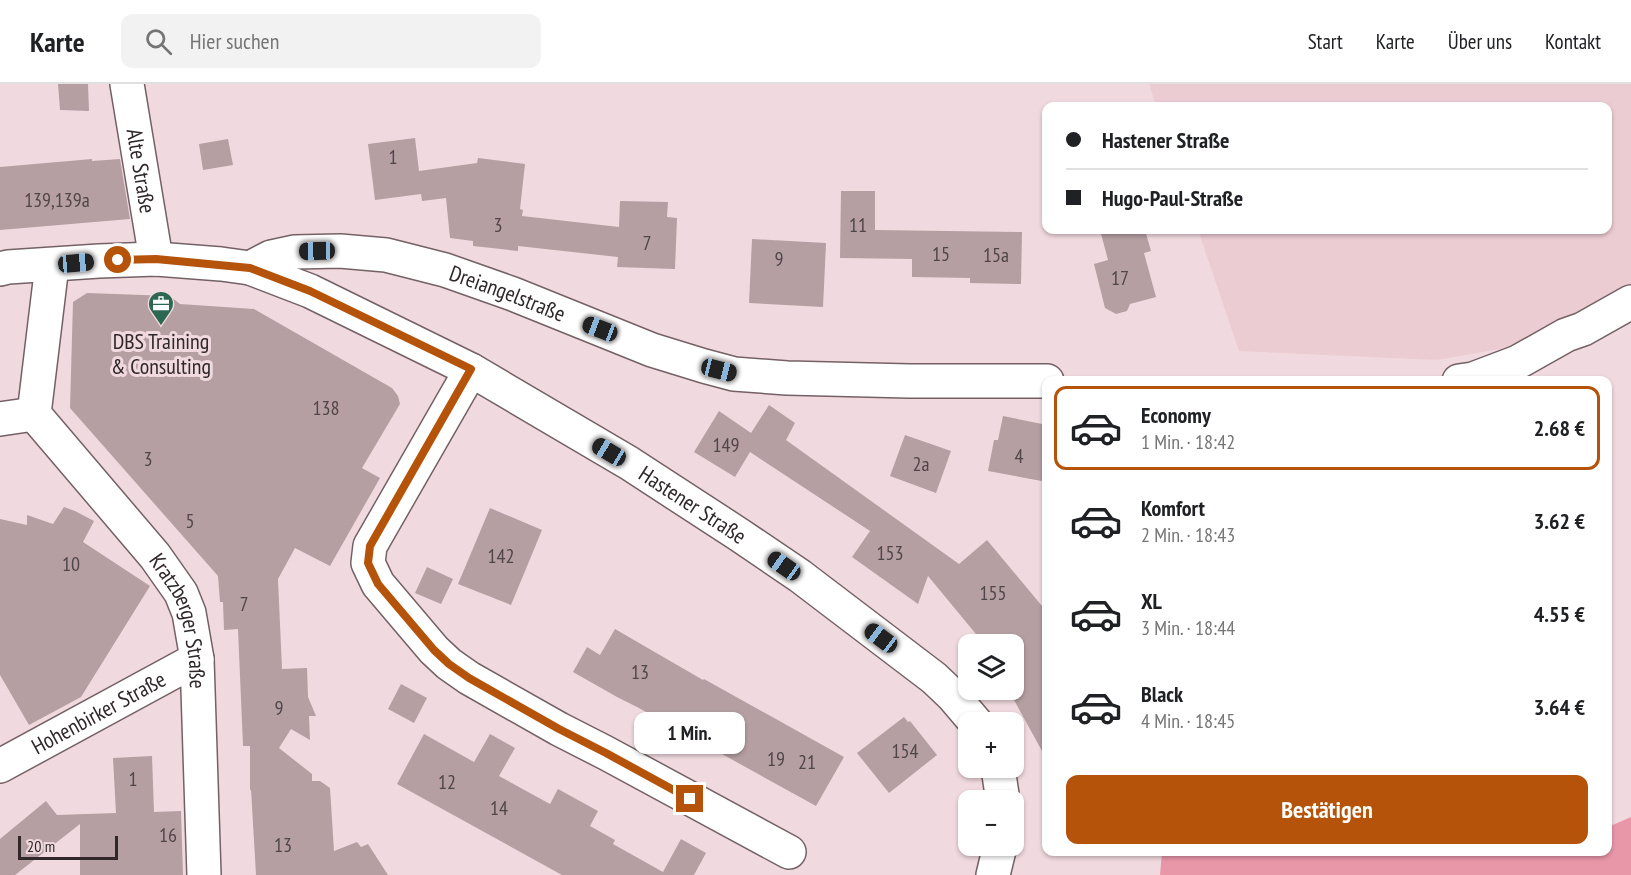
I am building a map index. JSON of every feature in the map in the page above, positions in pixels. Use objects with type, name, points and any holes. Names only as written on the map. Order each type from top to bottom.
[{"type":"street","name":"Alte Straße","points":[[127,84],[156,259]]},
{"type":"street","name":"Dreiangelstraße","points":[[250,268],[271,258],[294,252],[340,251],[386,255],[445,270],[513,294],[652,350],[734,374],[809,378],[1042,381]]},
{"type":"street","name":"Hastener Straße","points":[[0,269],[156,259],[250,268],[310,291],[471,369],[629,463],[800,576],[934,678],[967,712]]},
{"type":"street","points":[[0,419],[34,414],[52,265]]},
{"type":"street","points":[[1481,376],[1518,362],[1566,335],[1584,329],[1631,302]]},
{"type":"street","points":[[471,369],[370,546],[368,563],[378,584],[434,650],[469,678],[559,729],[789,852]]},
{"type":"street","name":"Kratzberger Straße","points":[[34,414],[155,556],[181,593],[189,613],[197,660],[204,875]]},
{"type":"street","name":"Hohenbirker Straße","points":[[0,766],[197,660]]},
{"type":"street","points":[[993,875],[998,856]]},
{"type":"shaded area","points":[[1149,84],[1631,84],[1631,284],[1511,347],[1437,360],[1239,351],[1199,234],[1612,234],[1612,102],[1155,102]]},
{"type":"shaded area","points":[[1631,817],[1631,875],[1160,875],[1162,856],[1612,856],[1612,825]]},
{"type":"building","points":[[58,84],[88,84],[89,111],[60,110]]},
{"type":"building","points":[[415,138],[419,171],[477,163],[478,158],[525,164],[520,209],[523,210],[522,216],[619,227],[620,201],[668,202],[667,217],[677,218],[675,269],[617,267],[618,257],[518,246],[518,251],[473,246],[473,241],[450,238],[446,198],[422,201],[421,194],[375,200],[368,144]]},
{"type":"building","points":[[228,139],[233,165],[203,170],[199,144]]},
{"type":"building","points":[[92,159],[92,161],[120,159],[130,219],[0,230],[0,167]]},
{"type":"building","points":[[841,191],[875,191],[875,230],[1022,232],[1021,284],[970,283],[970,278],[912,277],[912,259],[840,258]]},
{"type":"building","points":[[1101,234],[1146,234],[1151,251],[1144,253],[1156,297],[1130,304],[1127,311],[1116,314],[1105,308],[1094,264],[1108,260]]},
{"type":"building","points":[[752,239],[826,243],[823,307],[749,303]]},
{"type":"building","points":[[87,293],[170,296],[180,304],[254,309],[392,388],[398,396],[400,404],[362,468],[380,478],[330,566],[295,548],[278,579],[282,669],[307,668],[308,697],[316,716],[309,716],[310,740],[291,729],[279,748],[312,774],[312,781],[320,781],[330,788],[334,851],[357,842],[361,847],[368,844],[388,875],[256,875],[251,789],[250,791],[250,746],[243,746],[238,629],[224,630],[223,602],[220,602],[218,576],[70,408],[73,302]]},
{"type":"building","points":[[769,405],[795,423],[786,440],[959,564],[987,540],[1042,606],[1042,751],[1024,718],[1024,712],[1021,712],[1014,700],[1024,700],[1024,634],[976,634],[928,576],[918,604],[852,557],[870,531],[750,452],[735,477],[694,452],[719,411],[751,433]]},
{"type":"building","points":[[1003,416],[1042,424],[1042,481],[988,471],[994,440],[998,440]]},
{"type":"building","points":[[905,435],[951,451],[936,493],[890,476]]},
{"type":"building","points":[[64,507],[94,521],[83,542],[150,586],[81,697],[29,725],[0,675],[0,519],[27,525],[27,515],[53,524]]},
{"type":"building","points":[[490,508],[542,530],[511,605],[458,584]]},
{"type":"building","points":[[427,567],[453,579],[441,604],[415,593]]},
{"type":"building","points":[[615,629],[844,757],[816,806],[573,672],[587,647],[600,655]]},
{"type":"building","points":[[401,684],[427,698],[414,723],[388,709]]},
{"type":"building","points":[[904,717],[908,722],[910,721],[937,755],[889,793],[857,753]]},
{"type":"building","points":[[424,734],[474,762],[490,734],[515,748],[499,776],[550,804],[558,789],[598,811],[590,826],[615,840],[613,844],[663,872],[681,839],[706,853],[694,875],[562,875],[397,784]]},
{"type":"building","points":[[152,756],[154,812],[181,811],[183,875],[80,875],[80,824],[15,875],[0,875],[0,839],[46,801],[57,815],[116,813],[113,758]]},
{"type":"place","name":"DBS Training & Consulting","points":[[161,327]]},
{"type":"route","points":[[118,260],[156,259],[250,268],[310,291],[471,369],[370,546],[368,563],[378,584],[434,650],[469,678],[690,799]]}]
